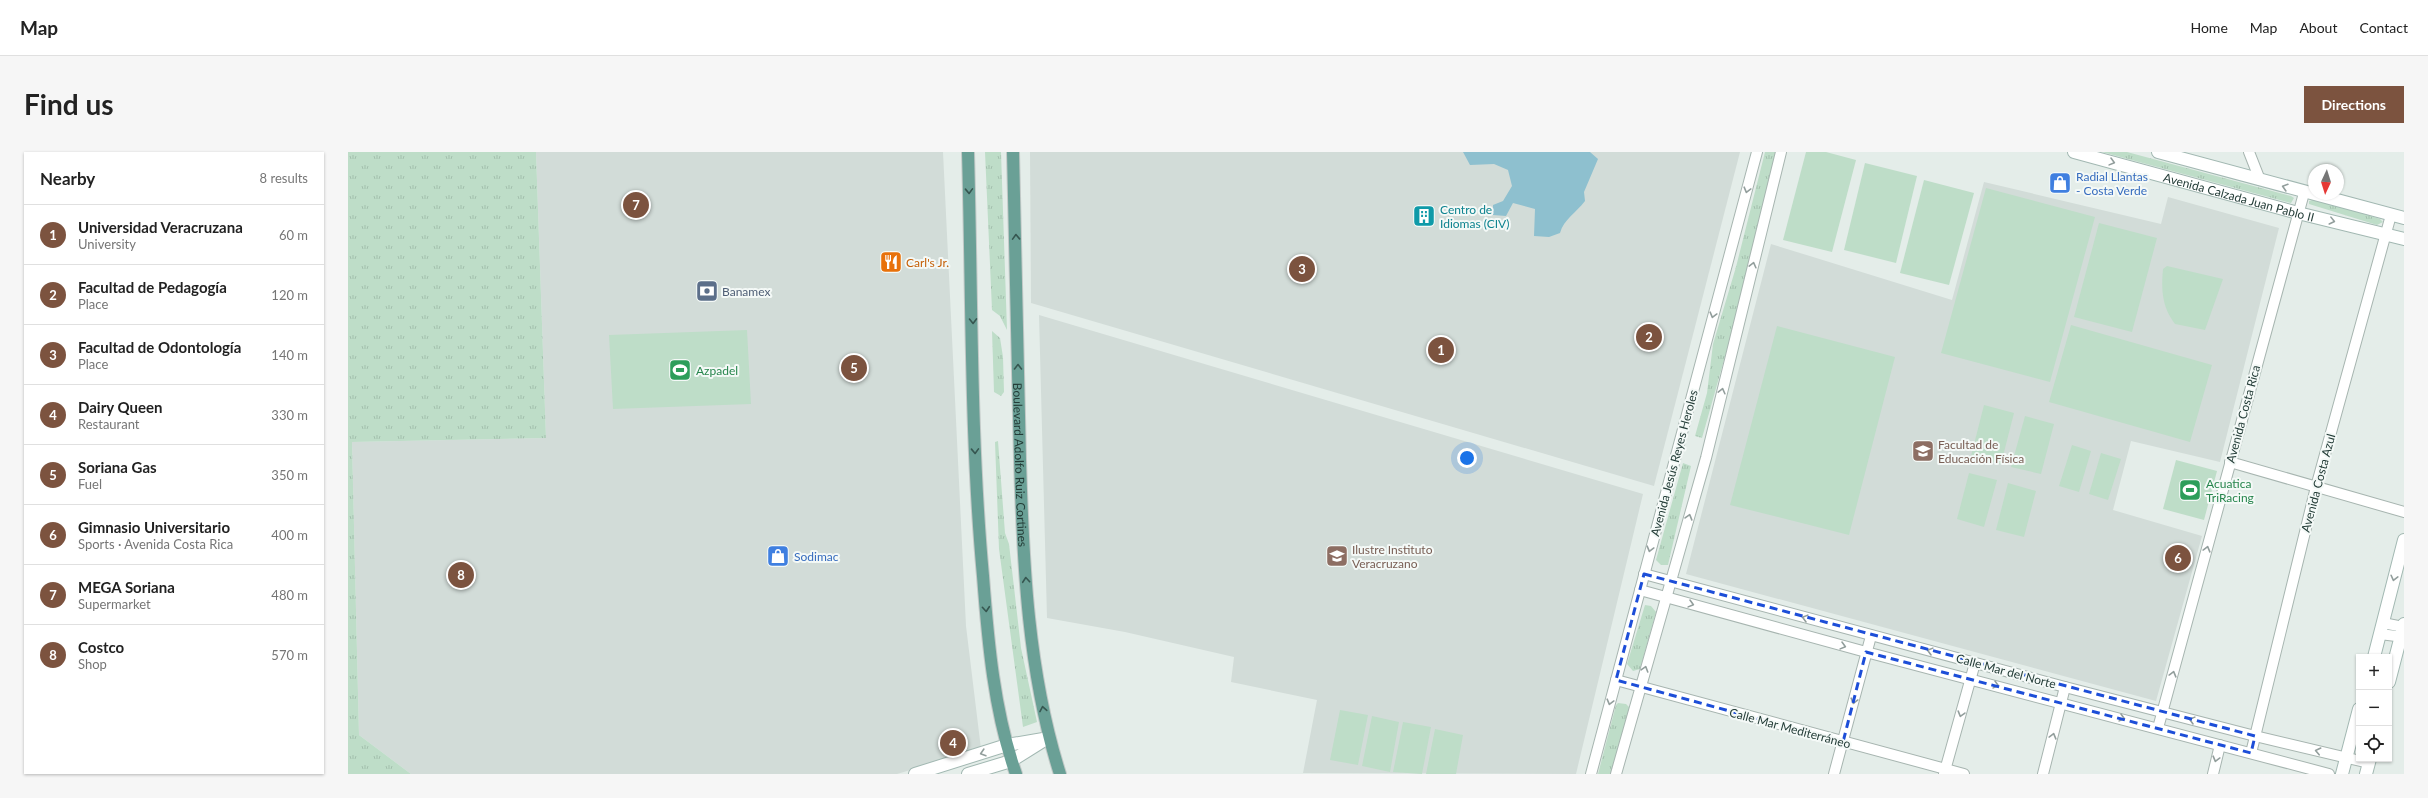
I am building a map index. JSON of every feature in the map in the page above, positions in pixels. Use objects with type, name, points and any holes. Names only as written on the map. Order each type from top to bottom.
[{"type":"main road","points":[[968,152],[977,506],[987,621],[1007,745],[1016,774]]},
{"type":"main road","name":"Boulevard Adolfo Ruiz Cortines","points":[[1013,152],[1022,538],[1035,656],[1048,738],[1060,774]]},
{"type":"main road","name":"Avenida Calzada Juan Pablo II","points":[[2074,152],[2298,213],[2404,239]]},
{"type":"main road","name":"Avenida Calzada Juan Pablo II","points":[[2158,152],[2304,193],[2404,218]]},
{"type":"main road","points":[[2375,654],[2404,540]]},
{"type":"main road","points":[[2392,671],[2403,630]]},
{"type":"main road","points":[[2342,774],[2356,720]]},
{"type":"main road","points":[[915,774],[1007,745],[1048,738]]},
{"type":"main road","points":[[968,774],[1011,761],[1048,738]]},
{"type":"street","name":"Avenida Jesús Reyes Heroles","points":[[1591,774],[1757,152]]},
{"type":"street","points":[[1616,774],[1706,458],[1781,152]]},
{"type":"street","points":[[2249,152],[2260,180]]},
{"type":"street","name":"Avenida Costa Rica","points":[[2158,728],[2304,193]]},
{"type":"street","name":"Avenida Costa Azul","points":[[2251,753],[2316,487],[2391,215]]},
{"type":"street","points":[[2230,462],[2404,512]]},
{"type":"street","name":"Calle Mar del Norte","points":[[1644,574],[1871,636],[2369,765]]},
{"type":"street","name":"Calle Mar del Norte","points":[[1640,590],[1866,652],[1971,678],[2329,774]]},
{"type":"street","points":[[2381,629],[2403,630]]},
{"type":"street","points":[[1834,774],[1871,636]]},
{"type":"street","points":[[1945,772],[1975,663]]},
{"type":"street","name":"Calle Mar Mediterráneo","points":[[1616,680],[1843,742],[1945,772],[1964,774]]},
{"type":"street","points":[[2043,774],[2065,687]]},
{"type":"street","points":[[2213,774],[2220,745]]},
{"type":"highlighted area","points":[[1644,574],[2255,736],[2251,753],[1866,652],[1843,742],[1616,680]]},
{"type":"shaded area","points":[[536,152],[943,152],[966,626],[981,749],[897,774],[411,774],[359,735],[352,442],[546,438]]},
{"type":"shaded area","points":[[1030,152],[1740,152],[1654,486],[1031,303]]},
{"type":"shaded area","name":"Facultad de Educación Física","points":[[1984,182],[2161,224],[2168,197],[2279,228],[2220,462],[2131,441],[2113,510],[2202,536],[2156,701],[1686,574],[1771,244],[1952,300]]},
{"type":"shaded area","name":"Ilustre Instituto Veracruzano","points":[[1039,315],[1643,494],[1576,774],[1303,773],[1317,700],[1231,682],[1234,657],[1125,632],[1047,618]]},
{"type":"green space","points":[[348,152],[536,152],[546,438],[352,442],[359,735],[411,774],[348,774]]},
{"type":"green space","points":[[985,152],[1001,152],[1007,330],[1000,316],[992,310]]},
{"type":"green space","points":[[1765,152],[1778,152],[1733,328],[1702,438],[1695,436],[1707,393],[1713,344],[1736,267]]},
{"type":"green space","points":[[1806,152],[1826,152],[1856,160],[1832,252],[1783,240]]},
{"type":"green space","points":[[2102,152],[2127,152],[2294,198],[2291,203]]},
{"type":"green space","points":[[1865,163],[1917,176],[1896,263],[1844,250]]},
{"type":"green space","points":[[1924,180],[1974,193],[1949,285],[1900,273]]},
{"type":"green space","points":[[1986,188],[2095,217],[2050,382],[1941,353]]},
{"type":"green space","points":[[2319,200],[2380,219],[2383,222],[2377,225],[2309,204],[2309,201]]},
{"type":"green space","points":[[2099,223],[2157,238],[2132,332],[2074,317]]},
{"type":"green space","points":[[2167,266],[2223,279],[2205,330],[2175,324],[2171,318],[2165,305],[2162,291],[2163,269]]},
{"type":"green space","points":[[2071,325],[2212,365],[2190,442],[2049,402]]},
{"type":"green space","points":[[1777,326],[1895,357],[1849,535],[1730,505]]},
{"type":"green space","name":"Azpadel","points":[[747,330],[751,404],[613,409],[609,335]]},
{"type":"green space","points":[[992,331],[1000,338],[1003,357],[1004,392],[1001,396],[994,392]]},
{"type":"green space","points":[[1984,405],[2014,413],[2001,464],[1971,456]]},
{"type":"green space","points":[[2025,416],[2054,424],[2041,474],[2011,467]]},
{"type":"green space","points":[[998,441],[1005,533],[1009,544],[1021,648],[1037,722],[1023,727],[999,549],[995,442]]},
{"type":"green space","points":[[2072,445],[2091,451],[2079,492],[2059,486]]},
{"type":"green space","points":[[2101,453],[2121,459],[2108,500],[2089,494]]},
{"type":"green space","name":"Acuatica TriRacing","points":[[2176,460],[2217,471],[2204,520],[2163,509]]},
{"type":"green space","points":[[1683,463],[1691,466],[1668,565],[1661,565],[1656,560]]},
{"type":"green space","points":[[1969,473],[1997,480],[1984,527],[1957,519]]},
{"type":"green space","points":[[2008,483],[2036,491],[2024,537],[1996,530]]},
{"type":"green space","points":[[1645,605],[1651,606],[1656,612],[1640,669],[1633,671],[1627,664]]},
{"type":"green space","points":[[1618,703],[1626,704],[1630,708],[1614,774],[1598,774],[1616,705]]},
{"type":"green space","points":[[1340,710],[1368,715],[1358,765],[1330,760]]},
{"type":"green space","points":[[1372,716],[1399,722],[1390,772],[1362,766]]},
{"type":"green space","points":[[1403,722],[1431,727],[1422,774],[1393,772]]},
{"type":"green space","points":[[1435,729],[1463,735],[1456,774],[1426,774]]},
{"type":"water","points":[[1463,152],[1590,152],[1598,159],[1584,192],[1585,201],[1567,220],[1560,233],[1549,237],[1534,236],[1535,209],[1513,203],[1506,216],[1493,215],[1493,205],[1503,201],[1512,186],[1508,170],[1494,164],[1470,165]]},
{"type":"place","name":"Radial Llantas - Costa Verde","points":[[2060,183]]},
{"type":"place","name":"MEGA Soriana","points":[[636,205]]},
{"type":"place","name":"Centro de Idiomas (CIV)","points":[[1424,216]]},
{"type":"place","name":"Carl's Jr.","points":[[891,262]]},
{"type":"place","name":"Facultad de Odontología","points":[[1302,269]]},
{"type":"place","name":"Banamex","points":[[707,291]]},
{"type":"place","name":"Facultad de Pedagogía","points":[[1649,337]]},
{"type":"place","name":"Universidad Veracruzana","points":[[1441,350]]},
{"type":"place","name":"Soriana Gas","points":[[854,368]]},
{"type":"place","name":"Azpadel","points":[[680,370]]},
{"type":"place","name":"Facultad de Educación Física","points":[[1923,451]]},
{"type":"place","name":"Acuatica TriRacing","points":[[2190,490]]},
{"type":"place","name":"Sodimac","points":[[778,556]]},
{"type":"place","name":"Ilustre Instituto Veracruzano","points":[[1337,556]]},
{"type":"place","name":"Gimnasio Universitario","points":[[2178,558]]},
{"type":"place","name":"Costco","points":[[461,575]]},
{"type":"place","name":"Dairy Queen","points":[[953,743]]}]
